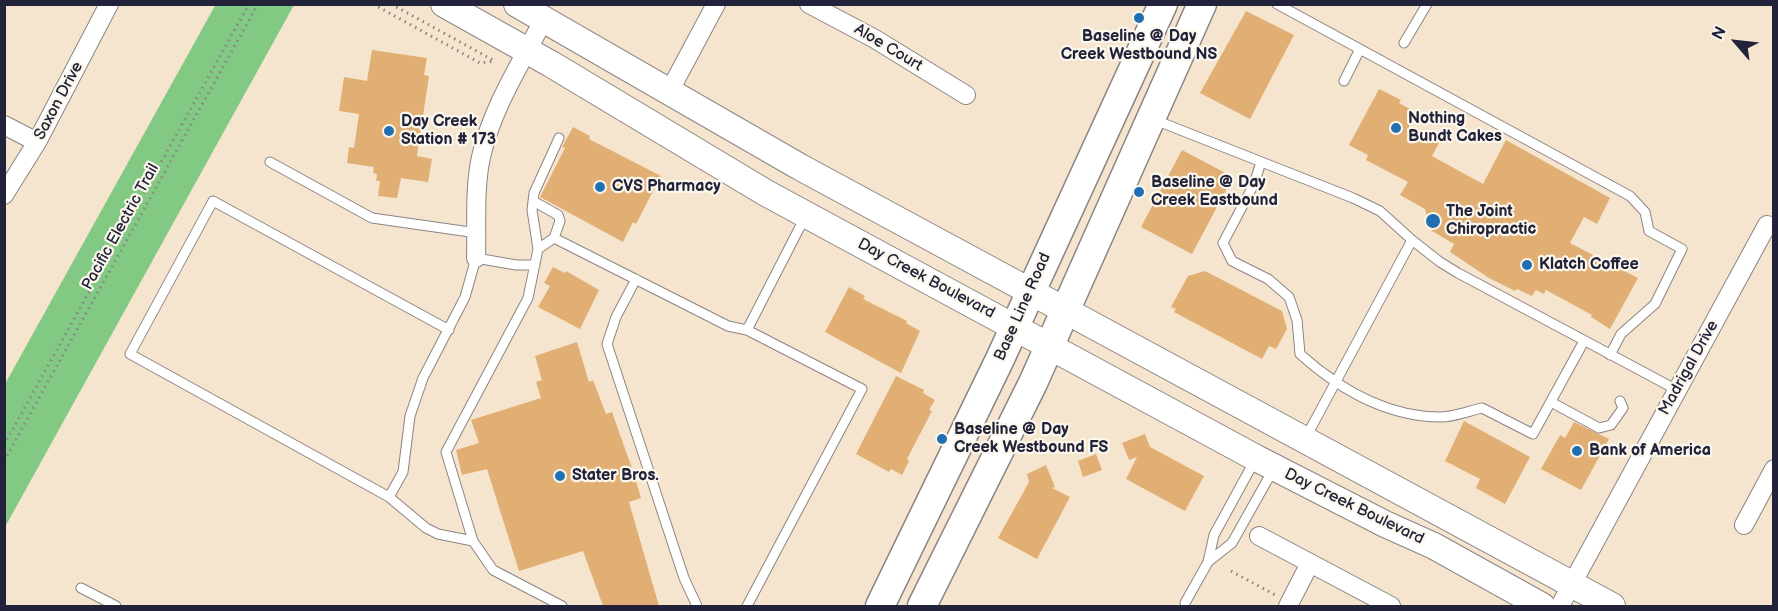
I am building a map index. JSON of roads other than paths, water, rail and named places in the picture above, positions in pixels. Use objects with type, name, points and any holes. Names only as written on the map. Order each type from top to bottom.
[{"type":"main road","name":"Day Creek Boulevard","points":[[444,4],[806,215],[1265,463],[1385,524],[1434,546],[1542,606]]},
{"type":"main road","name":"Day Creek Boulevard","points":[[517,4],[800,167],[1305,440],[1566,596],[1612,606]]},
{"type":"main road","name":"Base Line Road","points":[[880,606],[1015,327],[1163,4]]},
{"type":"main road","points":[[922,606],[1050,346],[1202,4]]},
{"type":"street","name":"Saxon Drive","points":[[4,195],[38,142],[109,4]]},
{"type":"street","points":[[669,92],[716,4]]},
{"type":"street","name":"Aloe Court","points":[[809,4],[875,39],[966,95]]},
{"type":"street","points":[[476,258],[481,157],[493,121],[544,19]]},
{"type":"street","points":[[4,126],[38,142]]},
{"type":"street","name":"Madrigal Drive","points":[[1566,596],[1677,390],[1770,226]]},
{"type":"street","points":[[1744,525],[1773,469]]},
{"type":"street","points":[[1259,536],[1391,606]]},
{"type":"street","points":[[1289,605],[1310,563]]},
{"type":"lane","points":[[1277,4],[1630,196],[1645,212],[1649,231],[1682,249],[1654,304],[1621,334],[1610,355]]},
{"type":"lane","points":[[1404,43],[1427,4]]},
{"type":"lane","points":[[1344,81],[1360,49]]},
{"type":"lane","points":[[1152,118],[1353,198],[1380,211],[1412,240],[1458,273],[1677,390]]},
{"type":"lane","points":[[559,138],[534,193],[532,210],[538,249],[528,298],[446,452],[473,541],[493,570],[562,606]]},
{"type":"lane","points":[[270,162],[372,218],[477,233]]},
{"type":"lane","points":[[1260,162],[1254,184],[1223,243],[1232,261],[1268,279],[1288,297],[1297,320],[1300,354],[1319,371],[1366,400],[1407,413],[1443,417],[1482,408],[1533,434],[1584,341]]},
{"type":"lane","points":[[449,330],[213,201],[130,354],[389,497],[426,528],[438,534],[473,541]]},
{"type":"lane","points":[[533,201],[558,215],[560,221],[554,238],[538,249]]},
{"type":"lane","points":[[747,330],[806,215]]},
{"type":"lane","points":[[554,238],[728,326],[747,330],[862,389],[748,604],[735,606]]},
{"type":"lane","points":[[1305,440],[1412,240]]},
{"type":"lane","points":[[389,497],[403,472],[410,416],[423,378],[465,297],[476,258],[516,265],[535,265]]},
{"type":"lane","points":[[636,279],[616,317],[607,344],[684,578],[697,606]]},
{"type":"lane","points":[[1551,402],[1599,428],[1611,425],[1623,408],[1620,401]]},
{"type":"lane","points":[[1185,603],[1208,562],[1214,536],[1265,463]]},
{"type":"lane","points":[[1208,562],[1232,543],[1265,463]]},
{"type":"lane","points":[[81,588],[116,606]]},
{"type":"place","name":"Baseline @ Day Creek Westbound NS","points":[[1139,18]]},
{"type":"place","name":"Nothing Bundt Cakes","points":[[1396,128]]},
{"type":"place","name":"Day Creek Station # 173","points":[[389,131]]},
{"type":"place","name":"CVS Pharmacy","points":[[600,187]]},
{"type":"place","name":"Baseline @ Day Creek Eastbound","points":[[1139,192]]},
{"type":"place","name":"The Joint Chiropractic","points":[[1433,221]]},
{"type":"place","name":"Klatch Coffee","points":[[1527,265]]},
{"type":"place","name":"Baseline @ Day Creek Westbound FS","points":[[942,439]]},
{"type":"place","name":"Bank of America","points":[[1577,451]]},
{"type":"place","name":"Stater Bros.","points":[[560,476]]}]
